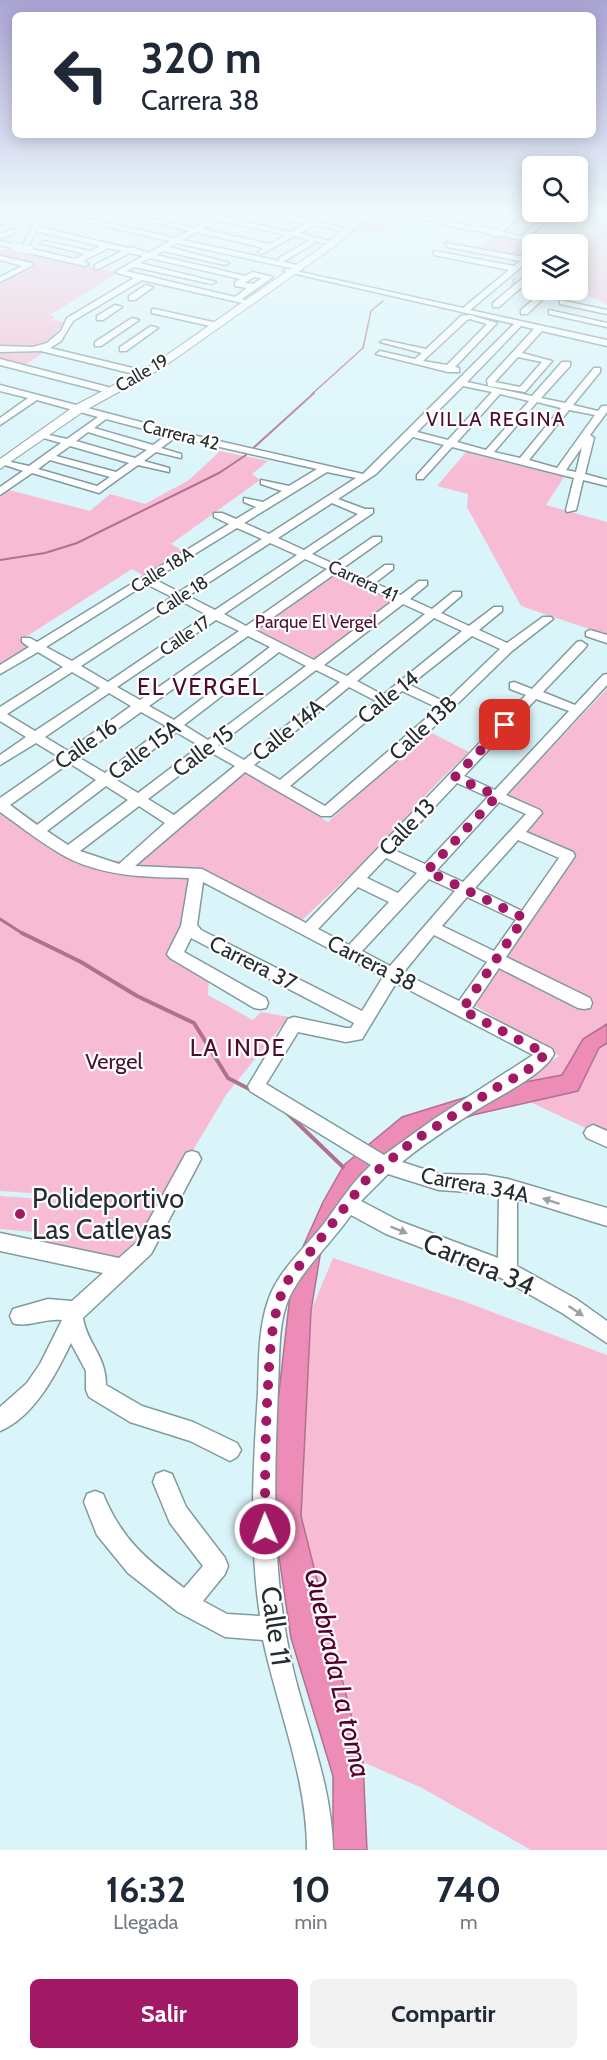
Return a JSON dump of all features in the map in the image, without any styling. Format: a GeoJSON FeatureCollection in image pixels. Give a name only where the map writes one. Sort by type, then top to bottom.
{"type":"FeatureCollection","features":[{"type":"Feature","properties":{"kind":"main road","name":"Calle 19"},"geometry":{"type":"LineString","coordinates":[[3,458],[105,389],[138,372],[210,324],[240,299]]}},
{"type":"Feature","properties":{"kind":"main road","name":"Calle 19"},"geometry":{"type":"LineString","coordinates":[[3,458],[43,435],[77,408],[158,366],[247,299]]}},
{"type":"Feature","properties":{"kind":"street"},"geometry":{"type":"LineString","coordinates":[[0,349],[27,351],[43,349],[57,342],[65,332],[70,320],[104,299]]}},
{"type":"Feature","properties":{"kind":"street"},"geometry":{"type":"LineString","coordinates":[[417,299],[607,343]]}},
{"type":"Feature","properties":{"kind":"street"},"geometry":{"type":"LineString","coordinates":[[464,311],[478,299]]}},
{"type":"Feature","properties":{"kind":"street"},"geometry":{"type":"LineString","coordinates":[[496,305],[502,299]]}},
{"type":"Feature","properties":{"kind":"street"},"geometry":{"type":"LineString","coordinates":[[524,312],[538,300]]}},
{"type":"Feature","properties":{"kind":"street"},"geometry":{"type":"LineString","coordinates":[[562,300],[549,314],[607,325]]}},
{"type":"Feature","properties":{"kind":"street"},"geometry":{"type":"LineString","coordinates":[[576,300],[607,312]]}},
{"type":"Feature","properties":{"kind":"street"},"geometry":{"type":"LineString","coordinates":[[100,318],[118,307]]}},
{"type":"Feature","properties":{"kind":"street"},"geometry":{"type":"LineString","coordinates":[[155,311],[210,324]]}},
{"type":"Feature","properties":{"kind":"street"},"geometry":{"type":"LineString","coordinates":[[417,362],[464,318],[470,317],[494,323],[448,369]]}},
{"type":"Feature","properties":{"kind":"street"},"geometry":{"type":"LineString","coordinates":[[98,344],[135,320]]}},
{"type":"Feature","properties":{"kind":"street","name":"Calle 18"},"geometry":{"type":"LineString","coordinates":[[0,714],[382,465],[519,324]]}},
{"type":"Feature","properties":{"kind":"street"},"geometry":{"type":"LineString","coordinates":[[123,350],[154,328]]}},
{"type":"Feature","properties":{"kind":"street"},"geometry":{"type":"LineString","coordinates":[[520,355],[548,361],[523,390],[518,391],[491,384],[490,382],[543,330]]}},
{"type":"Feature","properties":{"kind":"street"},"geometry":{"type":"LineString","coordinates":[[384,342],[428,352]]}},
{"type":"Feature","properties":{"kind":"street"},"geometry":{"type":"LineString","coordinates":[[43,349],[138,372]]}},
{"type":"Feature","properties":{"kind":"street"},"geometry":{"type":"LineString","coordinates":[[380,354],[461,371]]}},
{"type":"Feature","properties":{"kind":"street"},"geometry":{"type":"LineString","coordinates":[[488,453],[567,364]]}},
{"type":"Feature","properties":{"kind":"street"},"geometry":{"type":"LineString","coordinates":[[3,365],[105,389]]}},
{"type":"Feature","properties":{"kind":"street"},"geometry":{"type":"LineString","coordinates":[[523,461],[597,370]]}},
{"type":"Feature","properties":{"kind":"street"},"geometry":{"type":"LineString","coordinates":[[462,383],[601,414],[607,425]]}},
{"type":"Feature","properties":{"kind":"street","name":"Carrera 42"},"geometry":{"type":"LineString","coordinates":[[2,390],[174,434],[363,477]]}},
{"type":"Feature","properties":{"kind":"street"},"geometry":{"type":"LineString","coordinates":[[420,477],[498,391]]}},
{"type":"Feature","properties":{"kind":"street"},"geometry":{"type":"LineString","coordinates":[[0,422],[36,397]]}},
{"type":"Feature","properties":{"kind":"street"},"geometry":{"type":"LineString","coordinates":[[560,471],[590,433],[601,414]]}},
{"type":"Feature","properties":{"kind":"street"},"geometry":{"type":"LineString","coordinates":[[0,492],[106,415]]}},
{"type":"Feature","properties":{"kind":"street"},"geometry":{"type":"LineString","coordinates":[[87,429],[178,456]]}},
{"type":"Feature","properties":{"kind":"street"},"geometry":{"type":"LineString","coordinates":[[571,510],[590,433]]}},
{"type":"Feature","properties":{"kind":"street"},"geometry":{"type":"LineString","coordinates":[[3,458],[31,471],[99,490],[174,434]]}},
{"type":"Feature","properties":{"kind":"street"},"geometry":{"type":"LineString","coordinates":[[412,434],[607,483]]}},
{"type":"Feature","properties":{"kind":"street"},"geometry":{"type":"LineString","coordinates":[[43,435],[166,470]]}},
{"type":"Feature","properties":{"kind":"street"},"geometry":{"type":"LineString","coordinates":[[49,457],[118,477]]}},
{"type":"Feature","properties":{"kind":"street","name":"Calle 18A"},"geometry":{"type":"LineString","coordinates":[[0,670],[324,469]]}},
{"type":"Feature","properties":{"kind":"street"},"geometry":{"type":"LineString","coordinates":[[265,482],[290,490]]}},
{"type":"Feature","properties":{"kind":"street","name":"Calle 17"},"geometry":{"type":"LineString","coordinates":[[0,761],[367,512],[330,499]]}},
{"type":"Feature","properties":{"kind":"street"},"geometry":{"type":"LineString","coordinates":[[248,500],[265,507]]}},
{"type":"Feature","properties":{"kind":"street","name":"Carrera 41"},"geometry":{"type":"LineString","coordinates":[[218,515],[508,648]]}},
{"type":"Feature","properties":{"kind":"street"},"geometry":{"type":"LineString","coordinates":[[225,531],[236,537]]}},
{"type":"Feature","properties":{"kind":"street","name":"Calle 16"},"geometry":{"type":"LineString","coordinates":[[0,805],[377,539]]}},
{"type":"Feature","properties":{"kind":"street"},"geometry":{"type":"LineString","coordinates":[[367,583],[389,567]]}},
{"type":"Feature","properties":{"kind":"street"},"geometry":{"type":"LineString","coordinates":[[147,580],[384,700]]}},
{"type":"Feature","properties":{"kind":"street","name":"Calle 15"},"geometry":{"type":"LineString","coordinates":[[69,852],[423,583]]}},
{"type":"Feature","properties":{"kind":"street","name":"Calle 14A"},"geometry":{"type":"LineString","coordinates":[[122,869],[175,822],[457,594]]}},
{"type":"Feature","properties":{"kind":"street","name":"Calle 14"},"geometry":{"type":"LineString","coordinates":[[280,787],[498,609]]}},
{"type":"Feature","properties":{"kind":"street","name":"Calle 13B"},"geometry":{"type":"LineString","coordinates":[[280,787],[326,813],[446,707],[508,648],[547,619]]}},
{"type":"Feature","properties":{"kind":"street"},"geometry":{"type":"LineString","coordinates":[[590,634],[607,639]]}},
{"type":"Feature","properties":{"kind":"street"},"geometry":{"type":"LineString","coordinates":[[26,640],[280,787]]}},
{"type":"Feature","properties":{"kind":"street","name":"Calle 13"},"geometry":{"type":"LineString","coordinates":[[308,930],[581,645]]}},
{"type":"Feature","properties":{"kind":"street","name":"Calle 15A"},"geometry":{"type":"LineString","coordinates":[[38,831],[279,646]]}},
{"type":"Feature","properties":{"kind":"street"},"geometry":{"type":"LineString","coordinates":[[351,953],[607,678]]}},
{"type":"Feature","properties":{"kind":"street"},"geometry":{"type":"LineString","coordinates":[[401,686],[446,707]]}},
{"type":"Feature","properties":{"kind":"street"},"geometry":{"type":"LineString","coordinates":[[514,686],[577,710]]}},
{"type":"Feature","properties":{"kind":"street"},"geometry":{"type":"LineString","coordinates":[[0,714],[175,822]]}},
{"type":"Feature","properties":{"kind":"street"},"geometry":{"type":"LineString","coordinates":[[366,1021],[393,974],[465,889],[535,813],[455,777]]}},
{"type":"Feature","properties":{"kind":"street"},"geometry":{"type":"LineString","coordinates":[[0,805],[69,852],[99,865],[122,869],[197,873]]}},
{"type":"Feature","properties":{"kind":"street"},"geometry":{"type":"LineString","coordinates":[[462,1010],[568,856],[517,834]]}},
{"type":"Feature","properties":{"kind":"street"},"geometry":{"type":"LineString","coordinates":[[384,851],[524,918]]}},
{"type":"Feature","properties":{"kind":"street","name":"Carrera 37"},"geometry":{"type":"LineString","coordinates":[[197,873],[189,926],[196,934],[366,1021]]}},
{"type":"Feature","properties":{"kind":"street","name":"Carrera 38"},"geometry":{"type":"LineString","coordinates":[[197,873],[546,1054]]}},
{"type":"Feature","properties":{"kind":"street"},"geometry":{"type":"LineString","coordinates":[[356,879],[400,901]]}},
{"type":"Feature","properties":{"kind":"street"},"geometry":{"type":"LineString","coordinates":[[189,926],[175,950],[178,957],[260,1003]]}},
{"type":"Feature","properties":{"kind":"street"},"geometry":{"type":"LineString","coordinates":[[433,928],[584,1003]]}},
{"type":"Feature","properties":{"kind":"street","name":"Carrera 34A"},"geometry":{"type":"LineString","coordinates":[[366,1021],[356,1034],[346,1035],[294,1024],[256,1086],[384,1164],[439,1182],[486,1183],[508,1187],[607,1217]]}},
{"type":"Feature","properties":{"kind":"street","name":"Calle 11"},"geometry":{"type":"LineString","coordinates":[[320,1850],[321,1829],[312,1778],[282,1674],[272,1629],[265,1529],[264,1453],[271,1332],[278,1300],[286,1283],[330,1230],[347,1203],[366,1180],[412,1142],[502,1084],[524,1073],[546,1054]]}},
{"type":"Feature","properties":{"kind":"street"},"geometry":{"type":"LineString","coordinates":[[0,1421],[34,1390],[47,1371],[74,1314],[144,1248],[192,1159]]}},
{"type":"Feature","properties":{"kind":"street"},"geometry":{"type":"LineString","coordinates":[[507,1271],[508,1187]]}},
{"type":"Feature","properties":{"kind":"street","name":"Carrera 34"},"geometry":{"type":"LineString","coordinates":[[347,1203],[393,1228],[507,1271],[569,1306],[607,1333]]}},
{"type":"Feature","properties":{"kind":"street"},"geometry":{"type":"LineString","coordinates":[[0,1242],[122,1268]]}},
{"type":"Feature","properties":{"kind":"street"},"geometry":{"type":"LineString","coordinates":[[20,1316],[48,1310],[74,1314]]}},
{"type":"Feature","properties":{"kind":"street"},"geometry":{"type":"LineString","coordinates":[[74,1314],[75,1331],[96,1369],[96,1390],[137,1415],[193,1432],[230,1450]]}},
{"type":"Feature","properties":{"kind":"street"},"geometry":{"type":"LineString","coordinates":[[164,1482],[178,1515],[217,1566],[186,1604]]}},
{"type":"Feature","properties":{"kind":"street"},"geometry":{"type":"LineString","coordinates":[[95,1502],[105,1527],[136,1565],[186,1604],[225,1625],[272,1629]]}},
{"type":"Feature","properties":{"kind":"green space"},"geometry":{"type":"Polygon","coordinates":[[[0,299],[75,299],[50,315],[55,317],[52,320],[64,322],[50,339],[30,347],[0,346],[0,299]]]}},
{"type":"Feature","properties":{"kind":"green space"},"geometry":{"type":"Polygon","coordinates":[[[596,299],[607,299],[607,304],[596,299]]]}},
{"type":"Feature","properties":{"kind":"green space"},"geometry":{"type":"Polygon","coordinates":[[[0,351],[43,353],[23,366],[0,360],[0,351]]]}},
{"type":"Feature","properties":{"kind":"green space"},"geometry":{"type":"Polygon","coordinates":[[[220,451],[268,461],[252,474],[260,480],[171,544],[185,552],[146,577],[132,569],[21,640],[34,647],[0,668],[0,497],[9,490],[90,511],[110,494],[145,504],[189,480],[220,451]]]}},
{"type":"Feature","properties":{"kind":"green space"},"geometry":{"type":"Polygon","coordinates":[[[466,452],[564,477],[546,505],[607,522],[607,635],[521,606],[467,507],[468,494],[437,486],[466,452]]]}},
{"type":"Feature","properties":{"kind":"green space","name":"Parque El Vergel"},"geometry":{"type":"Polygon","coordinates":[[[334,573],[393,600],[316,659],[255,629],[334,573]]]}},
{"type":"Feature","properties":{"kind":"green space"},"geometry":{"type":"Polygon","coordinates":[[[607,689],[607,1138],[504,1090],[559,1056],[472,1004],[573,854],[525,833],[541,813],[505,797],[607,689]]]}},
{"type":"Feature","properties":{"kind":"green space","name":"Vergel"},"geometry":{"type":"Polygon","coordinates":[[[428,731],[469,752],[434,786],[378,849],[300,922],[194,868],[179,928],[168,955],[209,977],[208,995],[253,1020],[261,1012],[289,1017],[226,1095],[125,1264],[32,1245],[34,1232],[0,1229],[0,1196],[43,1199],[44,1194],[0,1191],[0,796],[71,846],[100,859],[131,862],[244,770],[328,822],[428,731]]]}},
{"type":"Feature","properties":{"kind":"green space"},"geometry":{"type":"Polygon","coordinates":[[[333,1258],[463,1301],[607,1355],[607,1850],[531,1850],[422,1788],[363,1762],[301,1516],[311,1311],[333,1258]]]}},
{"type":"Feature","properties":{"kind":"water","name":"Quebrada La toma"},"geometry":{"type":"Polygon","coordinates":[[[607,1024],[607,1043],[599,1048],[578,1091],[473,1115],[403,1141],[339,1202],[320,1256],[311,1311],[301,1516],[363,1762],[367,1850],[333,1850],[333,1776],[291,1638],[271,1502],[276,1419],[293,1269],[323,1202],[344,1165],[402,1117],[499,1087],[562,1075],[583,1039],[607,1024]]]}},
{"type":"Feature","properties":{"kind":"waterway"},"geometry":{"type":"LineString","coordinates":[[312,394],[363,348],[371,311],[383,301]]}},
{"type":"Feature","properties":{"kind":"waterway"},"geometry":{"type":"LineString","coordinates":[[251,450],[314,393]]}},
{"type":"Feature","properties":{"kind":"waterway"},"geometry":{"type":"LineString","coordinates":[[0,560],[45,553],[77,543],[219,473],[246,455]]}},
{"type":"Feature","properties":{"kind":"waterway"},"geometry":{"type":"LineString","coordinates":[[0,919],[25,935]]}},
{"type":"Feature","properties":{"kind":"waterway"},"geometry":{"type":"LineString","coordinates":[[22,933],[81,962],[137,996],[194,1023],[228,1078],[253,1091]]}},
{"type":"Feature","properties":{"kind":"waterway"},"geometry":{"type":"LineString","coordinates":[[288,1114],[343,1167]]}},
{"type":"Feature","properties":{"kind":"place","name":"Polideportivo Las Catleyas"},"geometry":{"type":"Point","coordinates":[20,1214]}},
{"type":"Feature","properties":{"kind":"district","name":"VILLA REGINA"},"geometry":{"type":"Point","coordinates":[496,419]}},
{"type":"Feature","properties":{"kind":"district","name":"EL VERGEL"},"geometry":{"type":"Point","coordinates":[201,686]}},
{"type":"Feature","properties":{"kind":"district","name":"LA INDE"},"geometry":{"type":"Point","coordinates":[238,1047]}},
{"type":"Feature","properties":{"kind":"route"},"geometry":{"type":"LineString","coordinates":[[265,1529],[264,1453],[271,1332],[278,1300],[286,1283],[330,1230],[347,1203],[366,1180],[412,1142],[502,1084],[524,1073],[546,1054],[462,1010],[524,918],[427,871],[497,796],[455,777],[505,725]]}}]}
